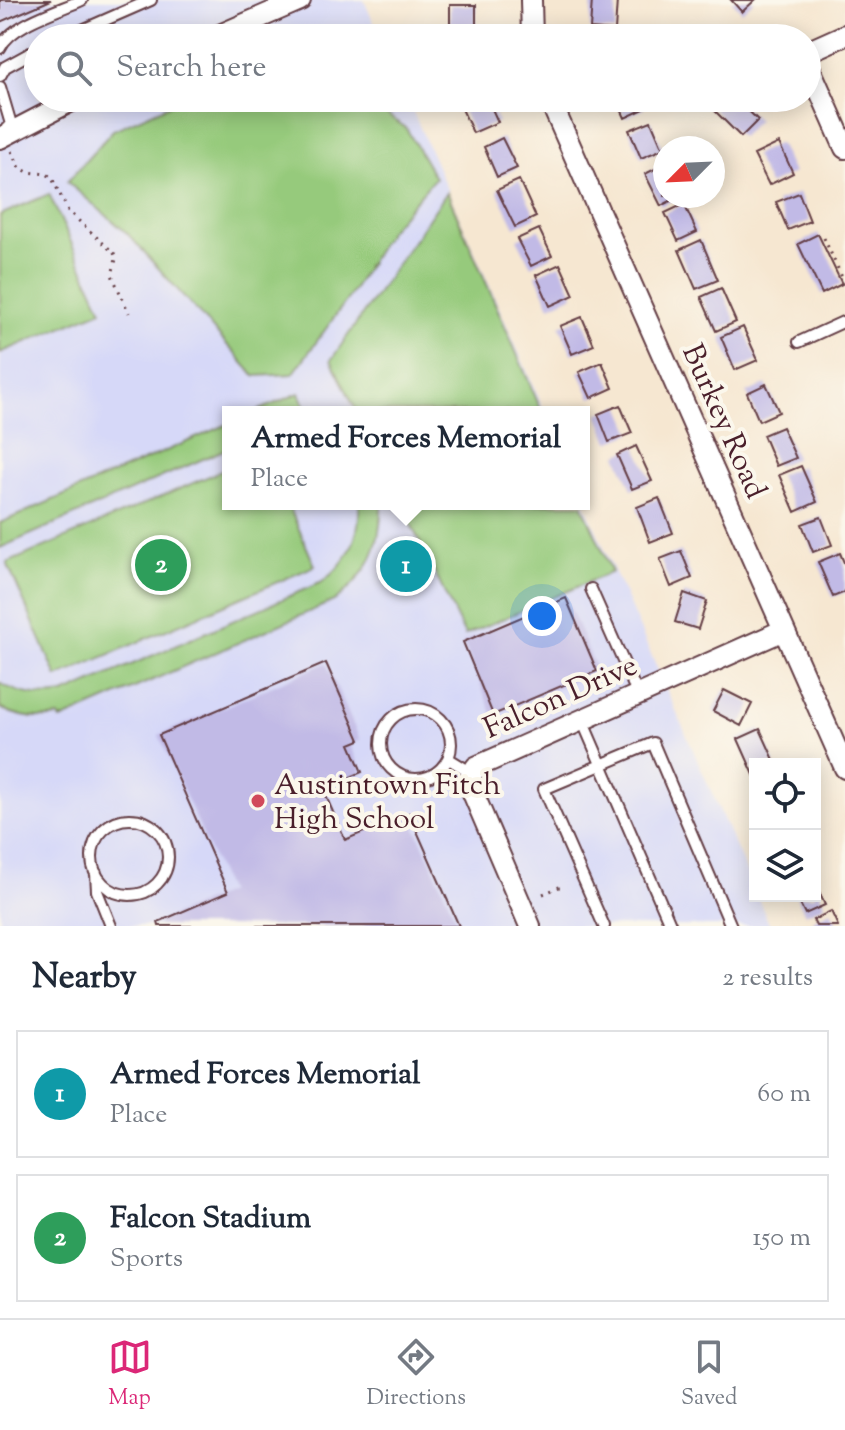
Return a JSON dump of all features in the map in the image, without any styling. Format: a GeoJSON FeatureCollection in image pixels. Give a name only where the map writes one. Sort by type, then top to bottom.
{"type":"FeatureCollection","features":[{"type":"Feature","properties":{"kind":"street"},"geometry":{"type":"LineString","coordinates":[[245,24],[300,0]]}},
{"type":"Feature","properties":{"kind":"street"},"geometry":{"type":"LineString","coordinates":[[531,0],[532,24]]}},
{"type":"Feature","properties":{"kind":"street"},"geometry":{"type":"LineString","coordinates":[[821,46],[845,35]]}},
{"type":"Feature","properties":{"kind":"street"},"geometry":{"type":"LineString","coordinates":[[821,94],[845,148]]}},
{"type":"Feature","properties":{"kind":"street"},"geometry":{"type":"LineString","coordinates":[[8,138],[53,112]]}},
{"type":"Feature","properties":{"kind":"street","name":"Burkey Road"},"geometry":{"type":"LineString","coordinates":[[555,112],[845,768]]}},
{"type":"Feature","properties":{"kind":"street","name":"Falcon Drive"},"geometry":{"type":"LineString","coordinates":[[530,926],[473,793],[469,779],[476,767],[784,630]]}},
{"type":"Feature","properties":{"kind":"lane"},"geometry":{"type":"LineString","coordinates":[[28,24],[82,0]]}},
{"type":"Feature","properties":{"kind":"lane"},"geometry":{"type":"LineString","coordinates":[[96,24],[151,0]]}},
{"type":"Feature","properties":{"kind":"lane"},"geometry":{"type":"LineString","coordinates":[[0,48],[15,30],[24,26]]}},
{"type":"Feature","properties":{"kind":"lane"},"geometry":{"type":"LineString","coordinates":[[0,76],[5,67],[24,55]]}},
{"type":"Feature","properties":{"kind":"lane"},"geometry":{"type":"LineString","coordinates":[[0,87],[8,138]]}},
{"type":"Feature","properties":{"kind":"lane"},"geometry":{"type":"LineString","coordinates":[[799,342],[845,321]]}},
{"type":"Feature","properties":{"kind":"lane"},"geometry":{"type":"LineString","coordinates":[[591,589],[638,695]]}},
{"type":"Feature","properties":{"kind":"lane"},"geometry":{"type":"LineString","coordinates":[[413,709],[433,713],[448,728],[451,738],[449,759],[435,774],[415,780],[405,777],[388,765],[381,745],[382,735],[387,725],[403,712],[413,709]]}},
{"type":"Feature","properties":{"kind":"lane"},"geometry":{"type":"LineString","coordinates":[[582,720],[671,926]]}},
{"type":"Feature","properties":{"kind":"lane"},"geometry":{"type":"LineString","coordinates":[[604,926],[544,789],[653,743],[731,926]]}},
{"type":"Feature","properties":{"kind":"lane"},"geometry":{"type":"LineString","coordinates":[[449,759],[472,773]]}},
{"type":"Feature","properties":{"kind":"lane"},"geometry":{"type":"LineString","coordinates":[[95,871],[112,890],[136,894],[158,883],[165,872],[167,847],[154,827],[130,818],[107,826],[99,836],[93,859],[97,891],[111,926]]}},
{"type":"Feature","properties":{"kind":"path"},"geometry":{"type":"LineString","coordinates":[[8,138],[20,168],[52,178],[68,211],[114,253],[116,259],[112,275],[129,313]]}},
{"type":"Feature","properties":{"kind":"path"},"geometry":{"type":"LineString","coordinates":[[824,238],[845,284]]}},
{"type":"Feature","properties":{"kind":"path"},"geometry":{"type":"LineString","coordinates":[[543,894],[564,885]]}},
{"type":"Feature","properties":{"kind":"shaded area"},"geometry":{"type":"Polygon","coordinates":[[[0,0],[364,0],[374,24],[24,24],[24,112],[413,112],[542,406],[222,406],[222,510],[588,510],[749,877],[749,902],[760,902],[770,926],[0,926],[0,0]]]}},
{"type":"Feature","properties":{"kind":"green space"},"geometry":{"type":"Polygon","coordinates":[[[154,112],[383,112],[406,128],[435,178],[388,232],[349,297],[293,374],[255,376],[127,233],[67,182],[113,130],[154,112]]]}},
{"type":"Feature","properties":{"kind":"green space"},"geometry":{"type":"Polygon","coordinates":[[[447,192],[539,406],[354,406],[331,360],[447,192]]]}},
{"type":"Feature","properties":{"kind":"green space"},"geometry":{"type":"Polygon","coordinates":[[[49,194],[102,310],[0,353],[0,215],[49,194]]]}},
{"type":"Feature","properties":{"kind":"green space"},"geometry":{"type":"Polygon","coordinates":[[[299,393],[304,406],[269,406],[299,393]]]}},
{"type":"Feature","properties":{"kind":"green space"},"geometry":{"type":"Polygon","coordinates":[[[222,427],[222,451],[0,548],[0,523],[222,427]]]}},
{"type":"Feature","properties":{"kind":"green space"},"geometry":{"type":"Polygon","coordinates":[[[222,471],[222,510],[291,510],[315,566],[57,677],[7,563],[222,471]]]}},
{"type":"Feature","properties":{"kind":"green space"},"geometry":{"type":"Polygon","coordinates":[[[359,510],[381,510],[376,547],[356,581],[334,601],[61,720],[59,717],[21,716],[0,708],[0,683],[31,694],[64,694],[322,582],[346,557],[355,538],[359,510]]]}},
{"type":"Feature","properties":{"kind":"green space"},"geometry":{"type":"Polygon","coordinates":[[[404,510],[585,510],[612,572],[465,635],[404,510]]]}},
{"type":"Feature","properties":{"kind":"building"},"geometry":{"type":"Polygon","coordinates":[[[0,0],[51,0],[0,22],[0,0]]]}},
{"type":"Feature","properties":{"kind":"building"},"geometry":{"type":"Polygon","coordinates":[[[592,0],[617,0],[615,24],[590,24],[592,0]]]}},
{"type":"Feature","properties":{"kind":"building"},"geometry":{"type":"Polygon","coordinates":[[[731,0],[755,0],[742,12],[731,0]]]}},
{"type":"Feature","properties":{"kind":"building"},"geometry":{"type":"Polygon","coordinates":[[[450,5],[476,5],[476,24],[450,24],[450,5]]]}},
{"type":"Feature","properties":{"kind":"building"},"geometry":{"type":"Polygon","coordinates":[[[463,112],[493,112],[498,122],[473,133],[463,112]]]}},
{"type":"Feature","properties":{"kind":"building"},"geometry":{"type":"Polygon","coordinates":[[[622,112],[638,112],[625,118],[622,112]]]}},
{"type":"Feature","properties":{"kind":"building"},"geometry":{"type":"Polygon","coordinates":[[[716,112],[750,112],[758,120],[741,137],[716,112]]]}},
{"type":"Feature","properties":{"kind":"building"},"geometry":{"type":"Polygon","coordinates":[[[651,121],[657,136],[653,136],[653,153],[641,158],[629,130],[651,121]]]}},
{"type":"Feature","properties":{"kind":"building"},"geometry":{"type":"Polygon","coordinates":[[[502,138],[517,168],[497,177],[484,147],[502,138]]]}},
{"type":"Feature","properties":{"kind":"building"},"geometry":{"type":"Polygon","coordinates":[[[779,143],[793,173],[769,185],[754,155],[779,143]]]}},
{"type":"Feature","properties":{"kind":"building"},"geometry":{"type":"Polygon","coordinates":[[[653,170],[653,190],[645,174],[653,170]]]}},
{"type":"Feature","properties":{"kind":"building"},"geometry":{"type":"Polygon","coordinates":[[[519,180],[536,217],[515,227],[497,190],[519,180]]]}},
{"type":"Feature","properties":{"kind":"building"},"geometry":{"type":"Polygon","coordinates":[[[799,193],[810,221],[788,230],[776,202],[799,193]]]}},
{"type":"Feature","properties":{"kind":"building"},"geometry":{"type":"Polygon","coordinates":[[[676,208],[686,208],[697,232],[678,241],[665,213],[676,208]]]}},
{"type":"Feature","properties":{"kind":"building"},"geometry":{"type":"Polygon","coordinates":[[[539,229],[552,256],[531,266],[517,239],[539,229]]]}},
{"type":"Feature","properties":{"kind":"building"},"geometry":{"type":"Polygon","coordinates":[[[818,234],[842,284],[822,294],[798,244],[818,234]]]}},
{"type":"Feature","properties":{"kind":"building"},"geometry":{"type":"Polygon","coordinates":[[[701,240],[718,280],[696,289],[679,250],[701,240]]]}},
{"type":"Feature","properties":{"kind":"building"},"geometry":{"type":"Polygon","coordinates":[[[560,264],[574,295],[550,306],[536,275],[560,264]]]}},
{"type":"Feature","properties":{"kind":"building"},"geometry":{"type":"Polygon","coordinates":[[[721,288],[736,322],[716,331],[701,297],[721,288]]]}},
{"type":"Feature","properties":{"kind":"building"},"geometry":{"type":"Polygon","coordinates":[[[582,317],[594,345],[572,354],[560,326],[582,317]]]}},
{"type":"Feature","properties":{"kind":"building"},"geometry":{"type":"Polygon","coordinates":[[[743,327],[758,360],[735,370],[721,337],[743,327]]]}},
{"type":"Feature","properties":{"kind":"building"},"geometry":{"type":"Polygon","coordinates":[[[602,362],[613,388],[591,398],[579,372],[602,362]]]}},
{"type":"Feature","properties":{"kind":"building"},"geometry":{"type":"Polygon","coordinates":[[[766,384],[779,412],[759,421],[747,393],[766,384]]]}},
{"type":"Feature","properties":{"kind":"building"},"geometry":{"type":"Polygon","coordinates":[[[620,405],[632,433],[609,442],[598,414],[620,405]]]}},
{"type":"Feature","properties":{"kind":"building"},"geometry":{"type":"Polygon","coordinates":[[[782,427],[796,458],[776,466],[763,435],[782,427]]]}},
{"type":"Feature","properties":{"kind":"building"},"geometry":{"type":"Polygon","coordinates":[[[636,446],[652,481],[632,489],[617,455],[636,446]]]}},
{"type":"Feature","properties":{"kind":"building"},"geometry":{"type":"Polygon","coordinates":[[[801,466],[817,502],[795,512],[779,475],[801,466]]]}},
{"type":"Feature","properties":{"kind":"building"},"geometry":{"type":"Polygon","coordinates":[[[659,498],[673,533],[650,542],[637,507],[659,498]]]}},
{"type":"Feature","properties":{"kind":"building"},"geometry":{"type":"Polygon","coordinates":[[[821,517],[832,545],[813,552],[802,524],[821,517]]]}},
{"type":"Feature","properties":{"kind":"building"},"geometry":{"type":"Polygon","coordinates":[[[681,551],[692,578],[671,587],[660,559],[681,551]]]}},
{"type":"Feature","properties":{"kind":"building"},"geometry":{"type":"Polygon","coordinates":[[[840,553],[845,565],[845,592],[833,597],[818,562],[840,553]]]}},
{"type":"Feature","properties":{"kind":"building"},"geometry":{"type":"Polygon","coordinates":[[[684,593],[707,601],[698,629],[675,622],[684,593]]]}},
{"type":"Feature","properties":{"kind":"building"},"geometry":{"type":"Polygon","coordinates":[[[566,598],[597,671],[493,715],[463,642],[566,598]]]}},
{"type":"Feature","properties":{"kind":"building","name":"Austintown Fitch High School"},"geometry":{"type":"Polygon","coordinates":[[[326,663],[360,740],[350,744],[362,772],[323,789],[345,840],[409,813],[459,926],[159,926],[158,922],[228,892],[159,735],[326,663]]]}},
{"type":"Feature","properties":{"kind":"building"},"geometry":{"type":"Polygon","coordinates":[[[724,690],[752,704],[741,726],[713,711],[724,690]]]}},
{"type":"Feature","properties":{"kind":"building"},"geometry":{"type":"Polygon","coordinates":[[[760,729],[773,758],[749,758],[749,764],[738,739],[760,729]]]}},
{"type":"Feature","properties":{"kind":"building"},"geometry":{"type":"Polygon","coordinates":[[[821,896],[825,905],[805,914],[799,902],[821,902],[821,896]]]}},
{"type":"Feature","properties":{"kind":"building"},"geometry":{"type":"Polygon","coordinates":[[[831,911],[838,926],[816,926],[813,920],[831,911]]]}},
{"type":"Feature","properties":{"kind":"place","name":"Falcon Stadium"},"geometry":{"type":"Point","coordinates":[161,565]}},
{"type":"Feature","properties":{"kind":"place","name":"Armed Forces Memorial"},"geometry":{"type":"Point","coordinates":[406,566]}},
{"type":"Feature","properties":{"kind":"place","name":"Austintown Fitch High School"},"geometry":{"type":"Point","coordinates":[258,801]}}]}
